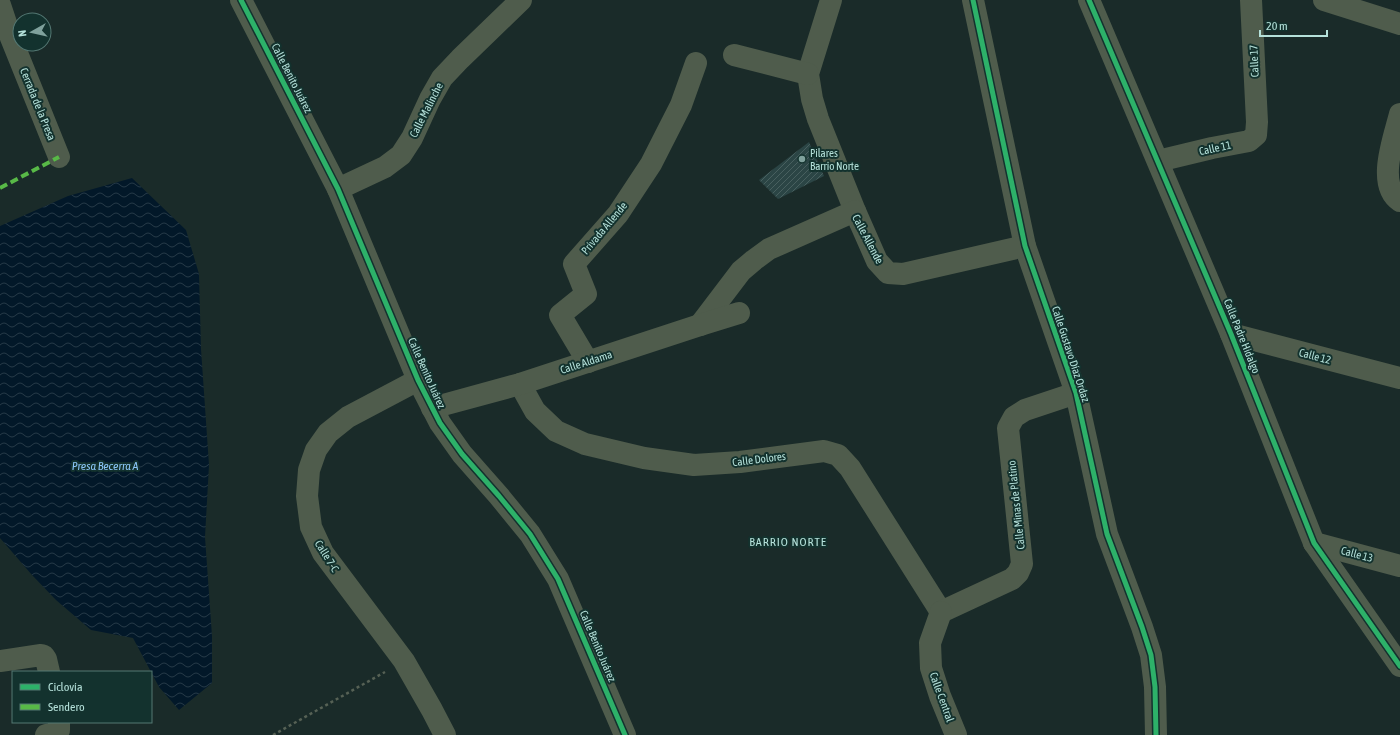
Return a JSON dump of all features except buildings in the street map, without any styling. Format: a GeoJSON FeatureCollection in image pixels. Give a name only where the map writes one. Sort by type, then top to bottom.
{"type":"FeatureCollection","features":[{"type":"Feature","properties":{"kind":"street","name":"Calle Benito Juárez"},"geometry":{"type":"LineString","coordinates":[[241,0],[338,189],[418,380],[432,408],[440,423],[462,454],[530,534],[558,579],[625,735]]}},
{"type":"Feature","properties":{"kind":"street","name":"Calle Malinche"},"geometry":{"type":"LineString","coordinates":[[338,189],[385,167],[401,155],[412,138],[430,99],[442,78],[521,0]]}},
{"type":"Feature","properties":{"kind":"street"},"geometry":{"type":"LineString","coordinates":[[831,0],[808,74],[812,99],[818,119],[855,211]]}},
{"type":"Feature","properties":{"kind":"street","name":"Calle Gustavo Díaz Ordaz"},"geometry":{"type":"LineString","coordinates":[[973,0],[1025,246],[1076,393],[1107,534],[1115,559],[1142,626],[1150,655],[1155,687],[1156,735]]}},
{"type":"Feature","properties":{"kind":"street","name":"Calle Padre Hidalgo"},"geometry":{"type":"LineString","coordinates":[[1090,0],[1230,334],[1314,543],[1400,666]]}},
{"type":"Feature","properties":{"kind":"street","name":"Calle 17"},"geometry":{"type":"LineString","coordinates":[[1251,0],[1258,122]]}},
{"type":"Feature","properties":{"kind":"street"},"geometry":{"type":"LineString","coordinates":[[1324,0],[1400,24]]}},
{"type":"Feature","properties":{"kind":"street","name":"Cerrada de la Presa"},"geometry":{"type":"LineString","coordinates":[[0,6],[10,38],[59,157]]}},
{"type":"Feature","properties":{"kind":"street"},"geometry":{"type":"LineString","coordinates":[[734,55],[808,74]]}},
{"type":"Feature","properties":{"kind":"street","name":"Privada Allende"},"geometry":{"type":"LineString","coordinates":[[588,362],[560,315],[586,294],[574,264],[618,214],[650,164],[681,105],[696,63]]}},
{"type":"Feature","properties":{"kind":"street"},"geometry":{"type":"LineString","coordinates":[[1400,114],[1387,168],[1390,191],[1400,201]]}},
{"type":"Feature","properties":{"kind":"street","name":"Calle 11"},"geometry":{"type":"LineString","coordinates":[[1158,161],[1249,141],[1256,136],[1258,122]]}},
{"type":"Feature","properties":{"kind":"street","name":"Calle Allende"},"geometry":{"type":"LineString","coordinates":[[700,325],[741,271],[754,260],[769,249],[855,211],[878,261],[888,273],[903,274],[1025,246]]}},
{"type":"Feature","properties":{"kind":"street","name":"Calle Aldama"},"geometry":{"type":"LineString","coordinates":[[432,408],[520,384],[739,313]]}},
{"type":"Feature","properties":{"kind":"street","name":"Calle 12"},"geometry":{"type":"LineString","coordinates":[[1230,334],[1400,378]]}},
{"type":"Feature","properties":{"kind":"street","name":"Calle 7-C"},"geometry":{"type":"LineString","coordinates":[[418,380],[348,416],[328,432],[316,450],[309,470],[307,496],[311,527],[323,553],[404,661],[445,735]]}},
{"type":"Feature","properties":{"kind":"street","name":"Calle Dolores"},"geometry":{"type":"LineString","coordinates":[[520,384],[535,411],[556,431],[585,444],[644,458],[694,465],[740,462],[824,451],[838,455],[850,468],[941,612]]}},
{"type":"Feature","properties":{"kind":"street","name":"Calle Minas de Platino"},"geometry":{"type":"LineString","coordinates":[[941,612],[1012,579],[1018,573],[1022,564],[1008,428],[1014,417],[1025,410],[1076,393]]}},
{"type":"Feature","properties":{"kind":"street","name":"Calle 13"},"geometry":{"type":"LineString","coordinates":[[1314,543],[1400,566]]}},
{"type":"Feature","properties":{"kind":"street","name":"Calle Central"},"geometry":{"type":"LineString","coordinates":[[941,612],[930,643],[931,668],[940,696],[956,735]]}},
{"type":"Feature","properties":{"kind":"street"},"geometry":{"type":"LineString","coordinates":[[0,661],[45,663]]}},
{"type":"Feature","properties":{"kind":"path"},"geometry":{"type":"LineString","coordinates":[[273,735],[404,661]]}},
{"type":"Feature","properties":{"kind":"water","name":"Presa Becerra A"},"geometry":{"type":"Polygon","coordinates":[[[132,178],[186,230],[199,274],[201,349],[209,465],[205,537],[212,636],[212,683],[179,710],[159,687],[152,671],[151,671],[133,638],[91,630],[56,600],[0,538],[0,226],[68,196],[132,178]]]}},
{"type":"Feature","properties":{"kind":"marked path"},"geometry":{"type":"LineString","coordinates":[[0,188],[59,157]]}},
{"type":"Feature","properties":{"kind":"cycle path"},"geometry":{"type":"LineString","coordinates":[[241,0],[338,189],[418,380],[440,423],[462,454],[530,534],[558,579],[625,735]]}},
{"type":"Feature","properties":{"kind":"cycle path"},"geometry":{"type":"LineString","coordinates":[[973,0],[1025,246],[1076,393],[1107,534],[1151,655],[1155,687],[1156,735]]}},
{"type":"Feature","properties":{"kind":"cycle path"},"geometry":{"type":"LineString","coordinates":[[1089,0],[1231,334],[1314,543],[1400,666]]}},
{"type":"Feature","properties":{"kind":"place","name":"Pilares Barrio Norte"},"geometry":{"type":"Point","coordinates":[802,159]}},
{"type":"Feature","properties":{"kind":"district","name":"BARRIO NORTE"},"geometry":{"type":"Point","coordinates":[788,542]}}]}
